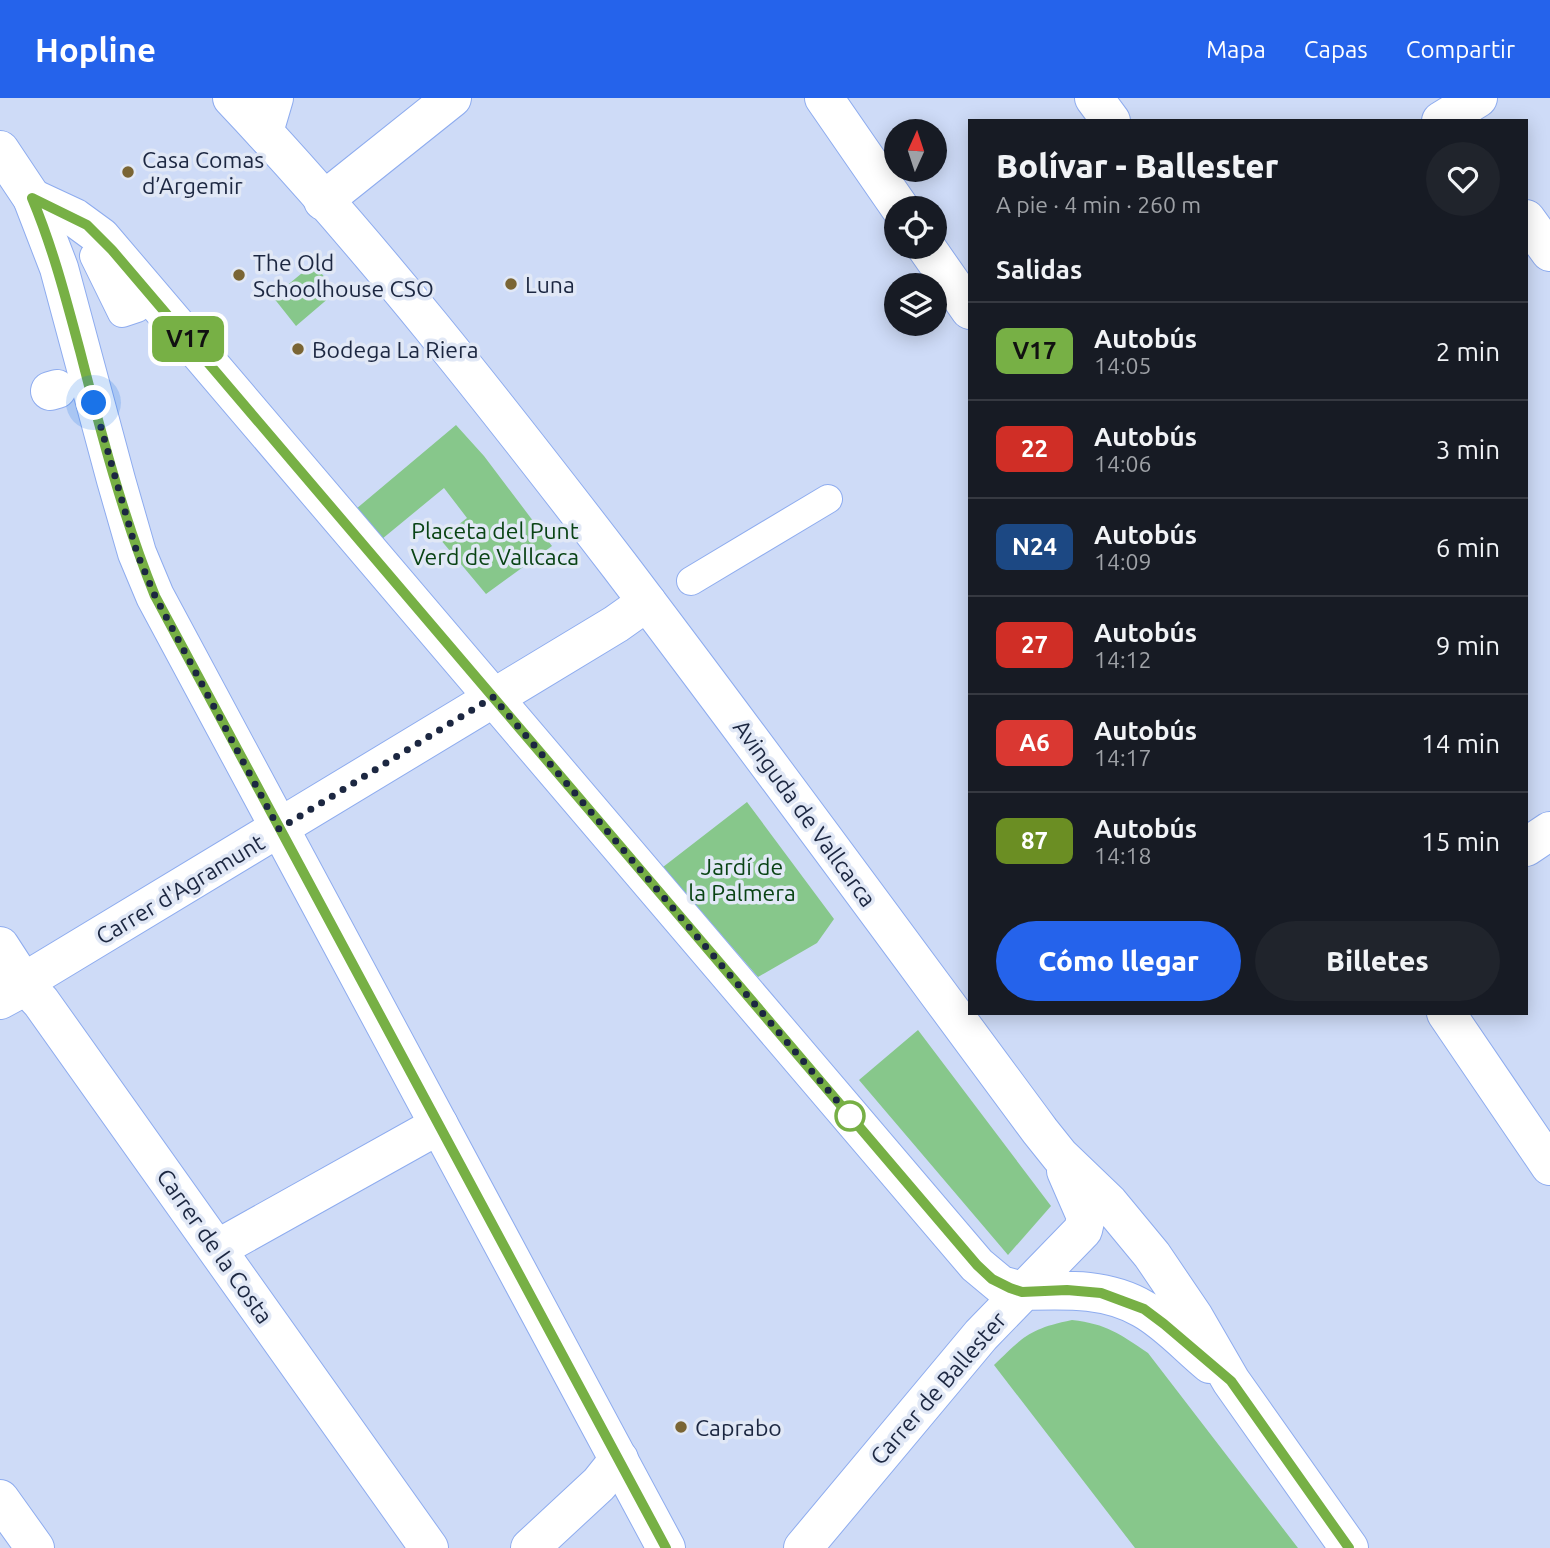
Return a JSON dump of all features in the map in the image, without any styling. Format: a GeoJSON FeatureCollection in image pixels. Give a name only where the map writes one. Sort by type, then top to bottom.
{"type":"FeatureCollection","features":[{"type":"Feature","properties":{"kind":"street","name":"Avinguda de Vallcarca"},"geometry":{"type":"LineString","coordinates":[[232,98],[269,115],[323,201],[501,411],[647,602],[1060,1156],[1109,1203],[1152,1255],[1194,1317],[1231,1381],[1349,1548]]}},
{"type":"Feature","properties":{"kind":"street"},"geometry":{"type":"LineString","coordinates":[[323,201],[452,98]]}},
{"type":"Feature","properties":{"kind":"street"},"geometry":{"type":"LineString","coordinates":[[824,98],[892,196]]}},
{"type":"Feature","properties":{"kind":"street"},"geometry":{"type":"LineString","coordinates":[[1094,98],[1110,119]]}},
{"type":"Feature","properties":{"kind":"street"},"geometry":{"type":"LineString","coordinates":[[0,150],[32,198],[59,268],[137,553],[155,596],[666,1548]]}},
{"type":"Feature","properties":{"kind":"street"},"geometry":{"type":"LineString","coordinates":[[32,198],[75,218],[101,237],[977,1265],[1001,1285],[1022,1292],[1067,1290],[1101,1293],[1144,1309],[1231,1381]]}},
{"type":"Feature","properties":{"kind":"street"},"geometry":{"type":"LineString","coordinates":[[1528,222],[1550,254],[1528,270]]}},
{"type":"Feature","properties":{"kind":"street"},"geometry":{"type":"LineString","coordinates":[[934,259],[968,307]]}},
{"type":"Feature","properties":{"kind":"street"},"geometry":{"type":"LineString","coordinates":[[691,581],[828,499]]}},
{"type":"Feature","properties":{"kind":"street","name":"Carrer d'Agramunt"},"geometry":{"type":"LineString","coordinates":[[13,993],[37,974],[616,624],[647,602]]}},
{"type":"Feature","properties":{"kind":"street"},"geometry":{"type":"LineString","coordinates":[[1528,846],[1550,831]]}},
{"type":"Feature","properties":{"kind":"street","name":"Carrer de la Costa"},"geometry":{"type":"LineString","coordinates":[[0,946],[13,993],[41,1002],[429,1548]]}},
{"type":"Feature","properties":{"kind":"street"},"geometry":{"type":"LineString","coordinates":[[1447,1015],[1550,1166]]}},
{"type":"Feature","properties":{"kind":"street"},"geometry":{"type":"LineString","coordinates":[[217,1249],[439,1125]]}},
{"type":"Feature","properties":{"kind":"street","name":"Carrer de Ballester"},"geometry":{"type":"LineString","coordinates":[[803,1548],[981,1335],[1081,1233],[1085,1225],[1083,1208],[1060,1156]]}},
{"type":"Feature","properties":{"kind":"street"},"geometry":{"type":"LineString","coordinates":[[530,1548],[599,1484],[620,1459]]}},
{"type":"Feature","properties":{"kind":"street"},"geometry":{"type":"LineString","coordinates":[[0,1499],[35,1548]]}},
{"type":"Feature","properties":{"kind":"green space"},"geometry":{"type":"Polygon","coordinates":[[[313,264],[337,291],[296,326],[273,297],[313,264]]]}},
{"type":"Feature","properties":{"kind":"green space","name":"Placeta del Punt Verd de Vallcaca"},"geometry":{"type":"Polygon","coordinates":[[[456,425],[484,456],[552,546],[486,594],[440,539],[467,518],[444,488],[382,539],[356,509],[456,425]]]}},
{"type":"Feature","properties":{"kind":"green space","name":"Jardí de la Palmera"},"geometry":{"type":"Polygon","coordinates":[[[747,802],[834,919],[817,943],[758,977],[663,867],[747,802]]]}},
{"type":"Feature","properties":{"kind":"green space"},"geometry":{"type":"Polygon","coordinates":[[[918,1030],[1051,1206],[1008,1255],[859,1080],[918,1030]]]}},
{"type":"Feature","properties":{"kind":"green space"},"geometry":{"type":"Polygon","coordinates":[[[1072,1320],[1113,1331],[1148,1353],[1298,1548],[1135,1548],[994,1365],[1028,1335],[1072,1320]]]}},
{"type":"Feature","properties":{"kind":"bus line","name":"V17"},"geometry":{"type":"LineString","coordinates":[[666,1548],[155,596],[137,553],[59,268],[32,198],[75,218],[101,237],[977,1265],[1001,1285],[1022,1292],[1067,1290],[1101,1293],[1144,1309],[1164,1324],[1231,1381],[1349,1548]]}},
{"type":"Feature","properties":{"kind":"place","name":"Casa Comas d’Argemir"},"geometry":{"type":"Point","coordinates":[128,172]}},
{"type":"Feature","properties":{"kind":"place","name":"The Old Schoolhouse CSO"},"geometry":{"type":"Point","coordinates":[239,275]}},
{"type":"Feature","properties":{"kind":"place","name":"Luna"},"geometry":{"type":"Point","coordinates":[511,284]}},
{"type":"Feature","properties":{"kind":"place","name":"Bodega La Riera"},"geometry":{"type":"Point","coordinates":[298,349]}},
{"type":"Feature","properties":{"kind":"place","name":"Caprabo"},"geometry":{"type":"Point","coordinates":[681,1427]}},
{"type":"Feature","properties":{"kind":"route"},"geometry":{"type":"LineString","coordinates":[[94,403],[137,553],[155,596],[279,829],[493,697],[850,1116]]}}]}
